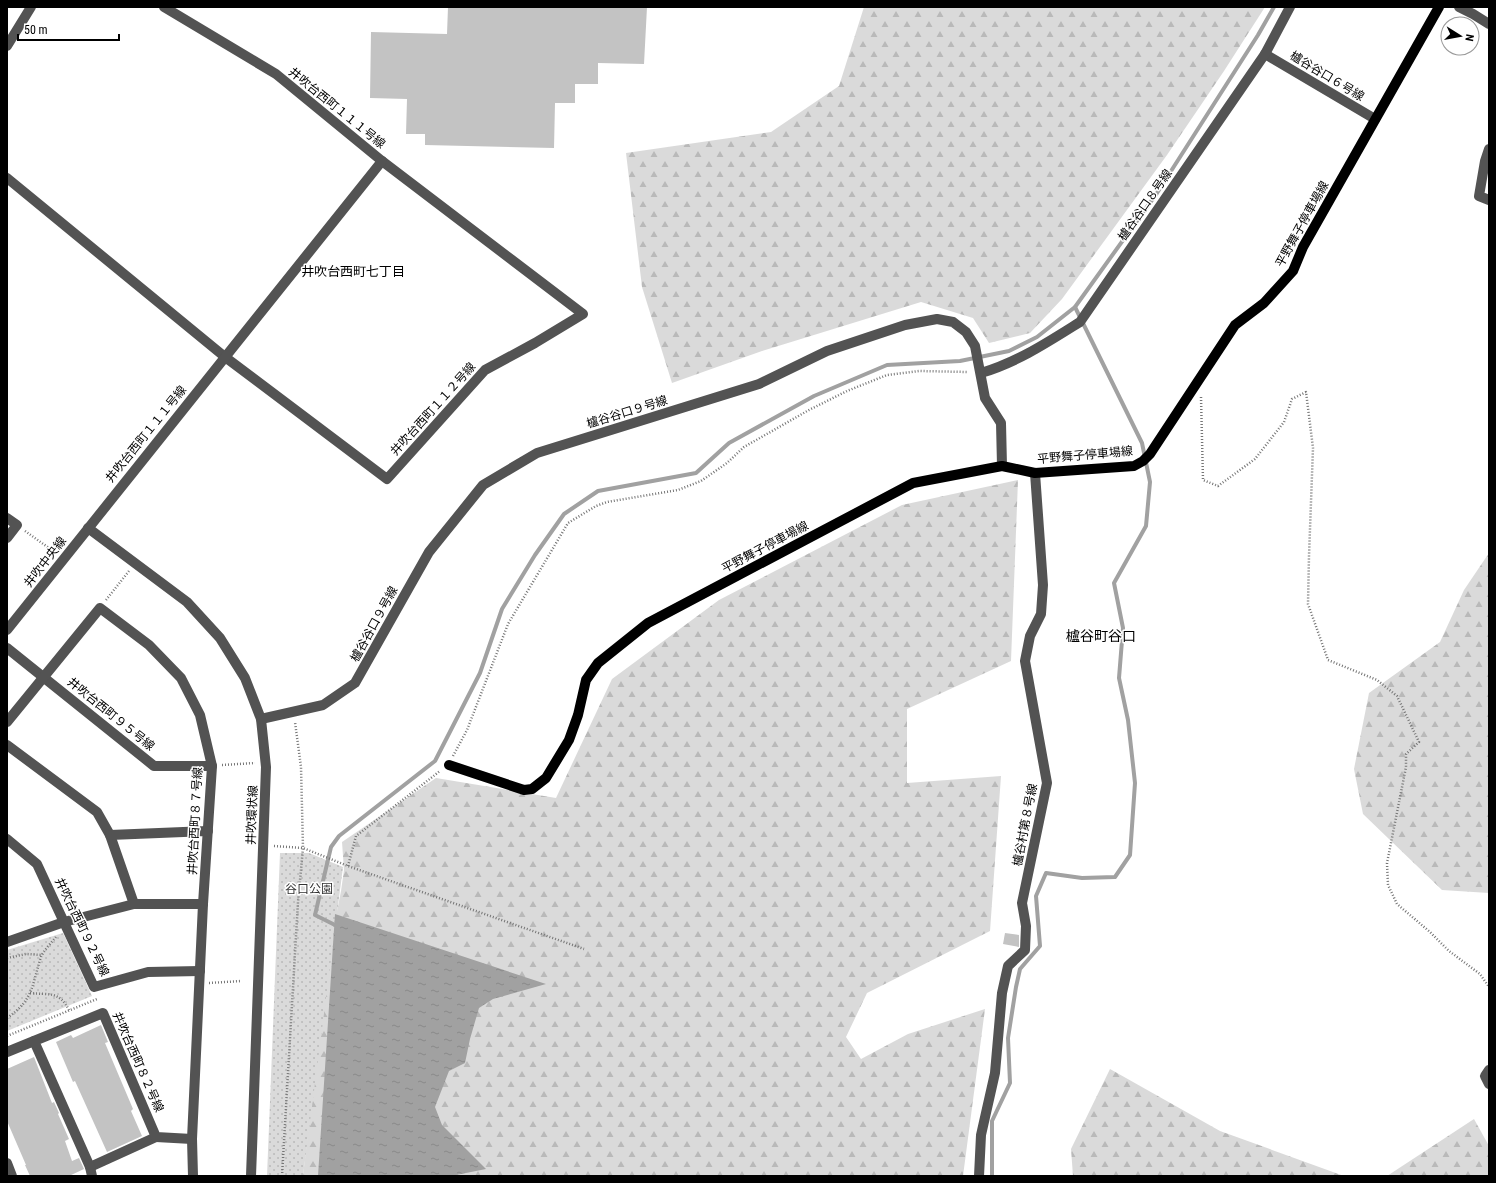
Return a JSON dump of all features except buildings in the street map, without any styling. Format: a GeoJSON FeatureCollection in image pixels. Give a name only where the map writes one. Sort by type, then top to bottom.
{"type":"FeatureCollection","features":[{"type":"Feature","properties":{"kind":"main road","name":"平野舞子停車場線"},"geometry":{"type":"LineString","coordinates":[[449,765],[524,790],[532,790],[546,778],[570,740],[578,715],[586,680],[598,663],[648,623],[913,483],[1002,466],[1035,473],[1134,466],[1147,458],[1235,324],[1264,303],[1293,271],[1303,248],[1439,7]]}},
{"type":"Feature","properties":{"kind":"street"},"geometry":{"type":"LineString","coordinates":[[7,46],[31,7]]}},
{"type":"Feature","properties":{"kind":"street","name":"井吹台西町１１１号線"},"geometry":{"type":"LineString","coordinates":[[88,528],[382,160],[276,74],[164,7]]}},
{"type":"Feature","properties":{"kind":"street","name":"櫨谷谷口８号線"},"geometry":{"type":"LineString","coordinates":[[981,373],[999,368],[1037,350],[1080,322],[1265,54],[1290,7]]}},
{"type":"Feature","properties":{"kind":"street"},"geometry":{"type":"LineString","coordinates":[[1459,7],[1475,10],[1489,24]]}},
{"type":"Feature","properties":{"kind":"street","name":"櫨谷谷口６号線"},"geometry":{"type":"LineString","coordinates":[[1265,54],[1375,119]]}},
{"type":"Feature","properties":{"kind":"street"},"geometry":{"type":"LineString","coordinates":[[1489,150],[1485,161],[1479,196],[1489,200]]}},
{"type":"Feature","properties":{"kind":"street","name":"井吹台西町１１２号線"},"geometry":{"type":"LineString","coordinates":[[225,357],[387,480],[485,370],[535,344],[583,314],[382,160]]}},
{"type":"Feature","properties":{"kind":"street"},"geometry":{"type":"LineString","coordinates":[[7,178],[225,357]]}},
{"type":"Feature","properties":{"kind":"street","name":"櫨谷谷口９号線"},"geometry":{"type":"LineString","coordinates":[[261,719],[323,705],[356,683],[429,552],[483,485],[537,453],[759,384],[827,351],[905,326],[938,319],[953,322],[966,332],[975,349],[985,398],[1001,423],[1002,466]]}},
{"type":"Feature","properties":{"kind":"street","name":"櫨谷村第８号線"},"geometry":{"type":"LineString","coordinates":[[979,1176],[981,1135],[994,1073],[1002,994],[1008,966],[1025,950],[1026,926],[1022,903],[1047,783],[1025,661],[1030,636],[1041,614],[1043,585],[1035,473]]}},
{"type":"Feature","properties":{"kind":"street"},"geometry":{"type":"LineString","coordinates":[[7,518],[17,526],[7,538]]}},
{"type":"Feature","properties":{"kind":"street","name":"井吹中央線"},"geometry":{"type":"LineString","coordinates":[[7,630],[88,528]]}},
{"type":"Feature","properties":{"kind":"street","name":"井吹環状線"},"geometry":{"type":"LineString","coordinates":[[88,528],[187,602],[220,638],[245,678],[261,719],[266,762],[251,1176]]}},
{"type":"Feature","properties":{"kind":"street"},"geometry":{"type":"LineString","coordinates":[[7,722],[100,608]]}},
{"type":"Feature","properties":{"kind":"street","name":"井吹台西町８７号線"},"geometry":{"type":"LineString","coordinates":[[100,608],[149,645],[181,678],[200,715],[212,766],[203,904],[192,1139],[193,1176]]}},
{"type":"Feature","properties":{"kind":"street","name":"井吹台西町９５号線"},"geometry":{"type":"LineString","coordinates":[[7,648],[154,766],[212,766]]}},
{"type":"Feature","properties":{"kind":"street"},"geometry":{"type":"LineString","coordinates":[[7,745],[97,812],[110,835],[134,904]]}},
{"type":"Feature","properties":{"kind":"street"},"geometry":{"type":"LineString","coordinates":[[110,835],[208,831]]}},
{"type":"Feature","properties":{"kind":"street","name":"井吹台西町９２号線"},"geometry":{"type":"LineString","coordinates":[[7,838],[37,864],[94,987],[148,972],[200,971]]}},
{"type":"Feature","properties":{"kind":"street"},"geometry":{"type":"LineString","coordinates":[[7,942],[134,904],[203,904]]}},
{"type":"Feature","properties":{"kind":"street","name":"井吹台西町８２号線"},"geometry":{"type":"LineString","coordinates":[[34,1041],[103,1013],[156,1137]]}},
{"type":"Feature","properties":{"kind":"street"},"geometry":{"type":"LineString","coordinates":[[7,1052],[34,1041],[91,1172],[156,1137],[192,1139]]}},
{"type":"Feature","properties":{"kind":"street"},"geometry":{"type":"LineString","coordinates":[[1489,1070],[1485,1076],[1489,1084]]}},
{"type":"Feature","properties":{"kind":"street"},"geometry":{"type":"LineString","coordinates":[[7,1163],[12,1176]]}},
{"type":"Feature","properties":{"kind":"path"},"geometry":{"type":"LineString","coordinates":[[348,866],[356,836],[438,771],[449,765],[467,730],[508,624],[568,523],[596,506],[607,502],[678,490],[701,481],[727,463],[744,447],[802,414],[848,391],[887,375],[919,371],[981,373]]}},
{"type":"Feature","properties":{"kind":"path"},"geometry":{"type":"LineString","coordinates":[[1201,376],[1203,480],[1218,486],[1256,459],[1284,422],[1292,399],[1306,392],[1313,448],[1308,556],[1308,604],[1328,660],[1377,680],[1397,696],[1418,742],[1406,754],[1406,767],[1387,863],[1388,885],[1397,904],[1430,932],[1449,951],[1480,974],[1489,987]]}},
{"type":"Feature","properties":{"kind":"path"},"geometry":{"type":"LineString","coordinates":[[17,526],[64,558]]}},
{"type":"Feature","properties":{"kind":"path"},"geometry":{"type":"LineString","coordinates":[[100,608],[135,563]]}},
{"type":"Feature","properties":{"kind":"path"},"geometry":{"type":"LineString","coordinates":[[282,1176],[298,902],[303,848],[301,767],[293,712]]}},
{"type":"Feature","properties":{"kind":"path"},"geometry":{"type":"LineString","coordinates":[[212,766],[266,762]]}},
{"type":"Feature","properties":{"kind":"path"},"geometry":{"type":"LineString","coordinates":[[264,845],[303,848],[348,866],[584,949]]}},
{"type":"Feature","properties":{"kind":"path"},"geometry":{"type":"LineString","coordinates":[[7,1018],[27,1000],[42,955],[65,924]]}},
{"type":"Feature","properties":{"kind":"path"},"geometry":{"type":"LineString","coordinates":[[7,958],[26,954],[42,955]]}},
{"type":"Feature","properties":{"kind":"path"},"geometry":{"type":"LineString","coordinates":[[200,983],[241,981]]}},
{"type":"Feature","properties":{"kind":"path"},"geometry":{"type":"LineString","coordinates":[[30,993],[55,995],[64,1001],[69,1010]]}},
{"type":"Feature","properties":{"kind":"green space"},"geometry":{"type":"Polygon","coordinates":[[[864,7],[1265,7],[1167,155],[1062,299],[1030,333],[989,343],[973,318],[921,302],[762,351],[672,383],[642,287],[626,153],[771,132],[839,86],[864,7]]]}},
{"type":"Feature","properties":{"kind":"green space"},"geometry":{"type":"Polygon","coordinates":[[[1018,480],[1011,661],[907,709],[907,783],[1001,776],[990,931],[867,993],[846,1037],[861,1059],[908,1034],[985,1009],[963,1176],[303,1176],[329,951],[344,870],[342,842],[436,778],[556,798],[612,679],[719,600],[902,505],[1018,480]]]}},
{"type":"Feature","properties":{"kind":"green space"},"geometry":{"type":"Polygon","coordinates":[[[1489,553],[1489,893],[1442,890],[1363,814],[1354,769],[1369,693],[1440,642],[1464,590],[1489,553]]]}},
{"type":"Feature","properties":{"kind":"green space","name":"谷口公園"},"geometry":{"type":"Polygon","coordinates":[[[280,853],[309,853],[343,867],[303,1176],[267,1176],[280,853]]]}},
{"type":"Feature","properties":{"kind":"green space"},"geometry":{"type":"Polygon","coordinates":[[[63,933],[92,996],[7,1031],[7,950],[63,933]]]}},
{"type":"Feature","properties":{"kind":"green space"},"geometry":{"type":"Polygon","coordinates":[[[1110,1069],[1220,1131],[1344,1176],[1073,1176],[1071,1149],[1110,1069]]]}},
{"type":"Feature","properties":{"kind":"green space"},"geometry":{"type":"Polygon","coordinates":[[[1474,1119],[1489,1146],[1489,1176],[1387,1176],[1474,1119]]]}},
{"type":"Feature","properties":{"kind":"water"},"geometry":{"type":"Polygon","coordinates":[[[335,914],[546,984],[493,999],[479,1008],[465,1063],[449,1071],[435,1107],[442,1125],[486,1169],[451,1176],[318,1176],[335,914]]]}},
{"type":"Feature","properties":{"kind":"waterway"},"geometry":{"type":"LineString","coordinates":[[335,925],[315,915],[331,847],[339,836],[435,761],[480,673],[502,609],[535,555],[564,514],[598,491],[696,473],[729,443],[814,396],[887,365],[960,361],[1009,351],[1037,337],[1075,307],[1157,193],[1258,35],[1274,7]]}},
{"type":"Feature","properties":{"kind":"waterway"},"geometry":{"type":"LineString","coordinates":[[992,1176],[992,1121],[1010,1083],[1008,1038],[1016,987],[1020,969],[1040,946],[1036,896],[1046,873],[1082,878],[1115,877],[1130,855],[1135,783],[1128,720],[1119,678],[1123,628],[1114,583],[1146,526],[1150,482],[1142,443],[1075,307]]}},
{"type":"Feature","properties":{"kind":"district","name":"井吹台西町七丁目"},"geometry":{"type":"Point","coordinates":[353,271]}},
{"type":"Feature","properties":{"kind":"district","name":"櫨谷町谷口"},"geometry":{"type":"Point","coordinates":[1101,636]}}]}
